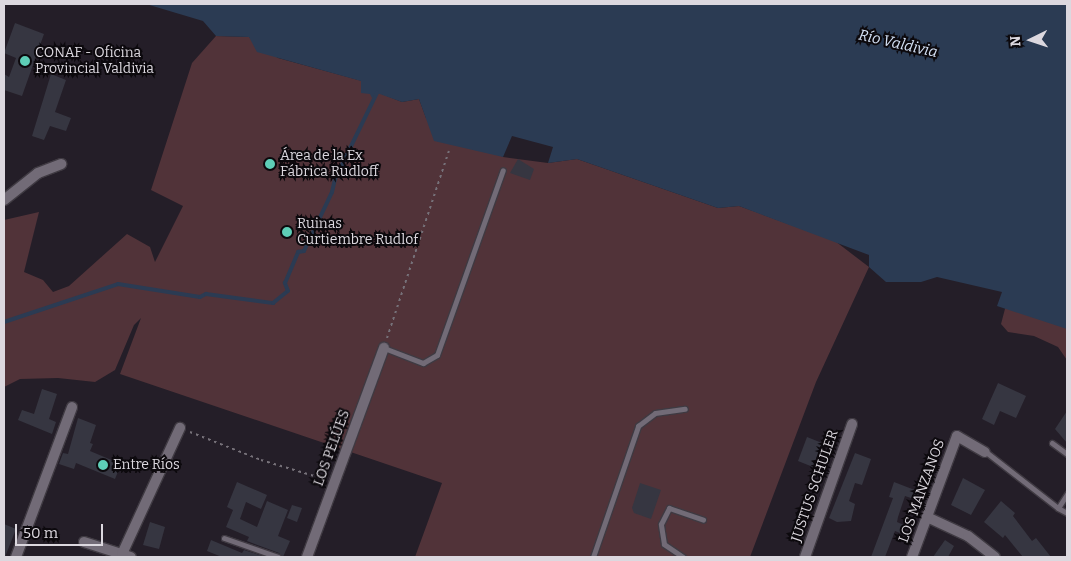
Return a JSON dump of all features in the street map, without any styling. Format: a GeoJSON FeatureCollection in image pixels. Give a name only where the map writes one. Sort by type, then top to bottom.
{"type":"FeatureCollection","features":[{"type":"Feature","properties":{"kind":"street"},"geometry":{"type":"LineString","coordinates":[[4,200],[38,172],[62,164]]}},
{"type":"Feature","properties":{"kind":"street","name":"LOS PELÚES"},"geometry":{"type":"LineString","coordinates":[[306,557],[384,348]]}},
{"type":"Feature","properties":{"kind":"street"},"geometry":{"type":"LineString","coordinates":[[16,557],[72,406]]}},
{"type":"Feature","properties":{"kind":"street","name":"JUSTUS SCHULER"},"geometry":{"type":"LineString","coordinates":[[805,557],[852,424]]}},
{"type":"Feature","properties":{"kind":"street"},"geometry":{"type":"LineString","coordinates":[[84,542],[126,556],[180,428]]}},
{"type":"Feature","properties":{"kind":"street","name":"LOS MANZANOS"},"geometry":{"type":"LineString","coordinates":[[912,557],[957,436],[985,452]]}},
{"type":"Feature","properties":{"kind":"street"},"geometry":{"type":"LineString","coordinates":[[927,518],[968,536],[995,557]]}},
{"type":"Feature","properties":{"kind":"lane"},"geometry":{"type":"LineString","coordinates":[[384,348],[423,362],[437,355],[503,170]]}},
{"type":"Feature","properties":{"kind":"lane"},"geometry":{"type":"LineString","coordinates":[[593,557],[638,426],[655,413],[685,408]]}},
{"type":"Feature","properties":{"kind":"lane"},"geometry":{"type":"LineString","coordinates":[[1052,443],[1067,454]]}},
{"type":"Feature","properties":{"kind":"lane"},"geometry":{"type":"LineString","coordinates":[[985,452],[1067,513]]}},
{"type":"Feature","properties":{"kind":"lane"},"geometry":{"type":"LineString","coordinates":[[1058,508],[1067,494]]}},
{"type":"Feature","properties":{"kind":"lane"},"geometry":{"type":"LineString","coordinates":[[682,557],[664,544],[661,524],[670,508],[704,520]]}},
{"type":"Feature","properties":{"kind":"lane"},"geometry":{"type":"LineString","coordinates":[[224,538],[278,557]]}},
{"type":"Feature","properties":{"kind":"path"},"geometry":{"type":"LineString","coordinates":[[384,348],[449,151]]}},
{"type":"Feature","properties":{"kind":"path"},"geometry":{"type":"LineString","coordinates":[[180,428],[261,460],[334,483]]}},
{"type":"Feature","properties":{"kind":"shaded area"},"geometry":{"type":"Polygon","coordinates":[[[216,36],[249,37],[278,58],[362,81],[364,87],[402,102],[419,99],[426,118],[503,157],[548,163],[577,159],[718,208],[739,206],[835,241],[869,267],[816,382],[750,557],[415,557],[442,483],[120,374],[141,318],[134,325],[115,370],[95,382],[58,378],[20,379],[4,387],[4,220],[39,212],[24,272],[43,280],[53,292],[69,286],[127,234],[150,247],[155,262],[183,206],[151,190],[192,63],[216,36]]]}},
{"type":"Feature","properties":{"kind":"shaded area"},"geometry":{"type":"Polygon","coordinates":[[[1006,305],[1067,319],[1067,360],[1058,347],[1034,336],[1008,332],[1001,324],[1006,305]]]}},
{"type":"Feature","properties":{"kind":"water","name":"Río Valdivia"},"geometry":{"type":"Polygon","coordinates":[[[146,4],[1067,4],[1067,329],[997,306],[1002,292],[937,277],[921,282],[886,282],[869,267],[869,255],[739,206],[718,208],[577,159],[548,163],[553,147],[512,136],[503,157],[434,141],[419,99],[402,102],[377,93],[372,98],[370,94],[361,93],[361,81],[257,52],[249,37],[216,36],[203,21],[146,4]]]}},
{"type":"Feature","properties":{"kind":"building","name":"CONAF - Oficina Provincial Valdivia"},"geometry":{"type":"Polygon","coordinates":[[[15,23],[44,34],[22,96],[4,90],[4,74],[9,77],[16,58],[4,53],[15,23]]]}},
{"type":"Feature","properties":{"kind":"building"},"geometry":{"type":"Polygon","coordinates":[[[51,74],[66,80],[55,112],[71,118],[66,131],[50,126],[44,140],[32,136],[51,74]]]}},
{"type":"Feature","properties":{"kind":"building"},"geometry":{"type":"Polygon","coordinates":[[[518,159],[534,169],[530,180],[510,173],[518,159]]]}},
{"type":"Feature","properties":{"kind":"building"},"geometry":{"type":"Polygon","coordinates":[[[998,383],[1026,396],[1016,418],[1000,411],[994,425],[982,419],[998,383]]]}},
{"type":"Feature","properties":{"kind":"building"},"geometry":{"type":"Polygon","coordinates":[[[42,389],[57,394],[49,419],[56,422],[52,434],[18,420],[22,410],[34,414],[42,389]]]}},
{"type":"Feature","properties":{"kind":"building"},"geometry":{"type":"Polygon","coordinates":[[[1067,411],[1067,443],[1055,429],[1067,411]]]}},
{"type":"Feature","properties":{"kind":"building"},"geometry":{"type":"Polygon","coordinates":[[[78,418],[96,425],[90,443],[93,444],[90,451],[121,464],[115,479],[76,463],[74,469],[59,464],[63,453],[68,454],[78,418]]]}},
{"type":"Feature","properties":{"kind":"building"},"geometry":{"type":"Polygon","coordinates":[[[807,437],[822,443],[813,467],[798,461],[807,437]]]}},
{"type":"Feature","properties":{"kind":"building"},"geometry":{"type":"Polygon","coordinates":[[[855,453],[871,459],[862,485],[855,483],[849,501],[855,504],[851,521],[837,522],[829,518],[855,453]]]}},
{"type":"Feature","properties":{"kind":"building"},"geometry":{"type":"Polygon","coordinates":[[[963,478],[985,490],[971,515],[951,505],[963,478]]]}},
{"type":"Feature","properties":{"kind":"building"},"geometry":{"type":"Polygon","coordinates":[[[237,482],[267,495],[261,509],[246,502],[240,519],[257,527],[267,501],[288,510],[278,536],[290,541],[283,557],[279,553],[247,541],[249,537],[226,527],[233,510],[227,507],[237,482]]]}},
{"type":"Feature","properties":{"kind":"building"},"geometry":{"type":"Polygon","coordinates":[[[894,482],[925,494],[923,502],[905,496],[897,522],[904,525],[900,533],[895,531],[885,557],[871,557],[893,498],[889,497],[894,482]]]}},
{"type":"Feature","properties":{"kind":"building"},"geometry":{"type":"Polygon","coordinates":[[[640,483],[661,490],[651,519],[634,513],[632,508],[640,483]]]}},
{"type":"Feature","properties":{"kind":"building"},"geometry":{"type":"Polygon","coordinates":[[[1001,501],[1015,513],[1013,516],[1032,541],[1036,538],[1051,557],[1023,557],[1005,535],[1003,538],[984,522],[1001,501]]]}},
{"type":"Feature","properties":{"kind":"building"},"geometry":{"type":"Polygon","coordinates":[[[292,505],[302,508],[297,522],[287,518],[292,505]]]}},
{"type":"Feature","properties":{"kind":"building"},"geometry":{"type":"Polygon","coordinates":[[[150,522],[165,527],[159,549],[143,545],[150,522]]]}},
{"type":"Feature","properties":{"kind":"building"},"geometry":{"type":"Polygon","coordinates":[[[4,524],[16,529],[5,557],[4,557],[4,524]]]}},
{"type":"Feature","properties":{"kind":"building"},"geometry":{"type":"Polygon","coordinates":[[[211,540],[242,553],[244,550],[266,557],[222,557],[207,551],[211,540]]]}},
{"type":"Feature","properties":{"kind":"building"},"geometry":{"type":"Polygon","coordinates":[[[945,540],[954,546],[948,557],[933,557],[945,540]]]}},
{"type":"Feature","properties":{"kind":"waterway"},"geometry":{"type":"LineString","coordinates":[[4,322],[118,284],[200,297],[206,294],[273,303],[288,291],[285,283],[298,252],[304,251],[332,192],[335,179],[377,93]]}},
{"type":"Feature","properties":{"kind":"place","name":"CONAF - Oficina Provincial Valdivia"},"geometry":{"type":"Point","coordinates":[25,61]}},
{"type":"Feature","properties":{"kind":"place","name":"Área de la Ex Fábrica Rudloff"},"geometry":{"type":"Point","coordinates":[270,164]}},
{"type":"Feature","properties":{"kind":"place","name":"Ruinas Curtiembre Rudlof"},"geometry":{"type":"Point","coordinates":[287,232]}},
{"type":"Feature","properties":{"kind":"place","name":"Entre Ríos"},"geometry":{"type":"Point","coordinates":[103,465]}}]}
